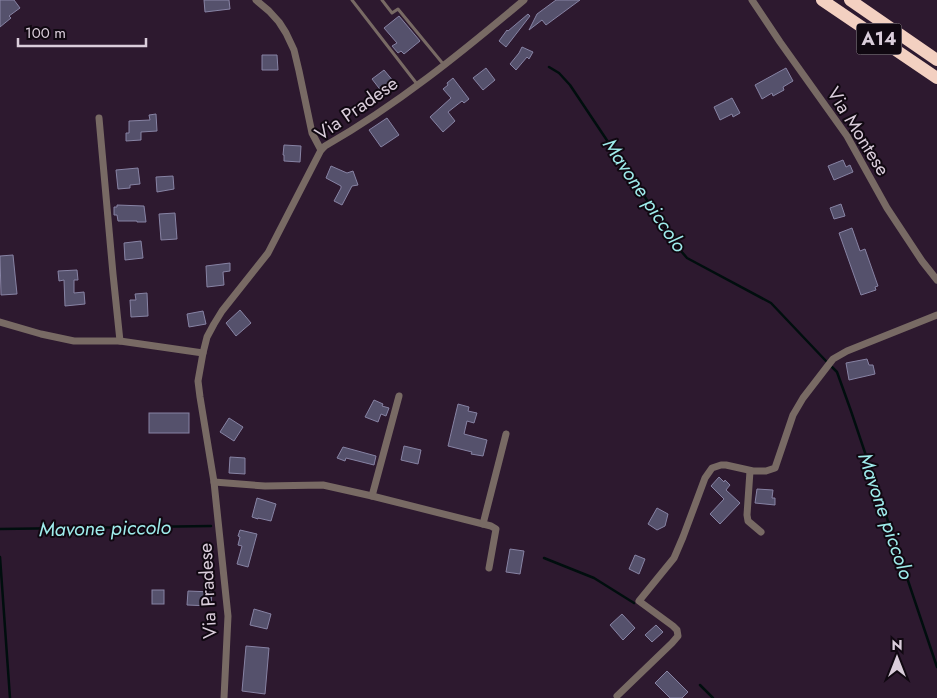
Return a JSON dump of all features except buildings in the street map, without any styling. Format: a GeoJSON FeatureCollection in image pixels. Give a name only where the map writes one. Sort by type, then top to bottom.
{"type":"FeatureCollection","features":[{"type":"Feature","properties":{"kind":"highway","name":"A14"},"geometry":{"type":"LineString","coordinates":[[822,0],[937,78]]}},
{"type":"Feature","properties":{"kind":"highway","name":"A14"},"geometry":{"type":"LineString","coordinates":[[850,0],[937,60]]}},
{"type":"Feature","properties":{"kind":"street"},"geometry":{"type":"LineString","coordinates":[[256,0],[279,22],[294,50],[312,133],[321,150]]}},
{"type":"Feature","properties":{"kind":"street","name":"Via Pradese"},"geometry":{"type":"LineString","coordinates":[[224,698],[228,616],[214,482],[198,381],[206,337],[222,311],[268,253],[321,150],[383,110],[444,66],[524,0]]}},
{"type":"Feature","properties":{"kind":"street","name":"Via Montese"},"geometry":{"type":"LineString","coordinates":[[752,0],[847,136],[887,208],[937,280]]}},
{"type":"Feature","properties":{"kind":"street"},"geometry":{"type":"LineString","coordinates":[[100,118],[112,274],[120,341]]}},
{"type":"Feature","properties":{"kind":"street"},"geometry":{"type":"LineString","coordinates":[[616,696],[678,636],[677,630],[673,626],[639,602],[674,558],[705,478],[712,468],[726,465],[750,471],[766,471],[775,468],[793,415],[803,398],[833,359],[847,351],[937,315]]}},
{"type":"Feature","properties":{"kind":"street"},"geometry":{"type":"LineString","coordinates":[[0,322],[74,341],[120,341],[203,353]]}},
{"type":"Feature","properties":{"kind":"street"},"geometry":{"type":"LineString","coordinates":[[372,496],[399,396]]}},
{"type":"Feature","properties":{"kind":"street"},"geometry":{"type":"LineString","coordinates":[[483,524],[506,434]]}},
{"type":"Feature","properties":{"kind":"street"},"geometry":{"type":"LineString","coordinates":[[750,471],[748,521],[762,532]]}},
{"type":"Feature","properties":{"kind":"street"},"geometry":{"type":"LineString","coordinates":[[214,482],[265,486],[323,485],[491,526],[496,529],[490,568]]}},
{"type":"Feature","properties":{"kind":"lane"},"geometry":{"type":"LineString","coordinates":[[352,0],[418,85]]}},
{"type":"Feature","properties":{"kind":"lane"},"geometry":{"type":"LineString","coordinates":[[382,0],[392,13],[398,9],[444,66]]}},
{"type":"Feature","properties":{"kind":"waterway","name":"Mavone piccolo"},"geometry":{"type":"LineString","coordinates":[[549,67],[559,73],[570,85],[687,258],[771,303],[826,361]]}},
{"type":"Feature","properties":{"kind":"waterway","name":"Mavone piccolo"},"geometry":{"type":"LineString","coordinates":[[832,367],[837,372],[851,411],[937,667]]}},
{"type":"Feature","properties":{"kind":"waterway","name":"Mavone piccolo"},"geometry":{"type":"LineString","coordinates":[[0,529],[211,526]]}},
{"type":"Feature","properties":{"kind":"waterway","name":"Mavone piccolo"},"geometry":{"type":"LineString","coordinates":[[0,557],[10,698]]}},
{"type":"Feature","properties":{"kind":"waterway","name":"Mavone piccolo"},"geometry":{"type":"LineString","coordinates":[[544,558],[594,578],[634,603]]}},
{"type":"Feature","properties":{"kind":"waterway","name":"Mavone piccolo"},"geometry":{"type":"LineString","coordinates":[[700,685],[713,698]]}}]}
